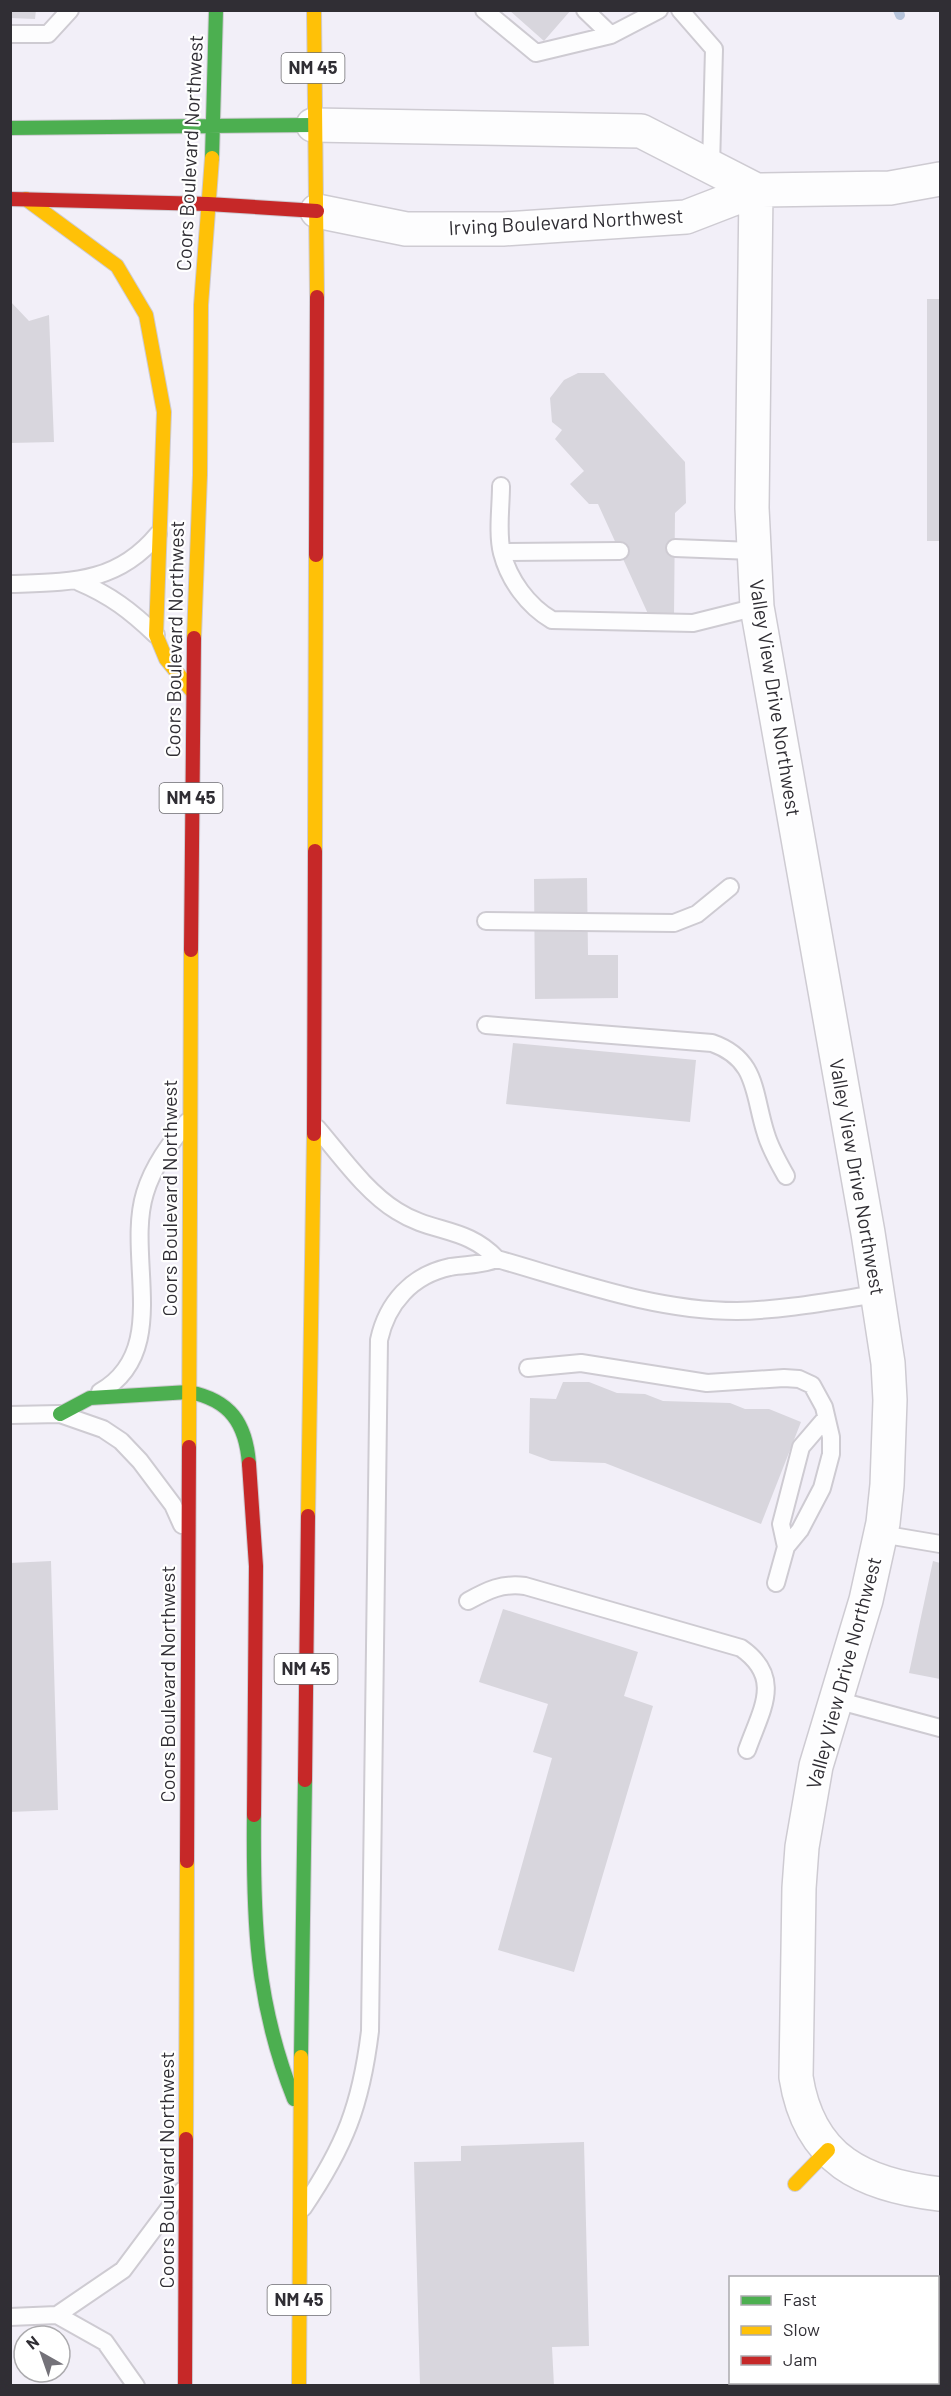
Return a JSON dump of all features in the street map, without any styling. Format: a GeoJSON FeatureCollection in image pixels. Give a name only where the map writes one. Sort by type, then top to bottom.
{"type":"FeatureCollection","features":[{"type":"Feature","properties":{"kind":"main road","name":"Coors Boulevard Northwest"},"geometry":{"type":"LineString","coordinates":[[185,2385],[192,691],[200,475],[201,305],[214,124],[216,10]]}},
{"type":"Feature","properties":{"kind":"main road","name":"NM 45"},"geometry":{"type":"LineString","coordinates":[[299,2385],[300,2112],[314,1125],[317,211],[313,125],[314,10]]}},
{"type":"Feature","properties":{"kind":"main road"},"geometry":{"type":"LineString","coordinates":[[10,128],[214,124],[313,125]]}},
{"type":"Feature","properties":{"kind":"main road","name":"Irving Boulevard Northwest"},"geometry":{"type":"LineString","coordinates":[[10,199],[207,204],[317,211]]}},
{"type":"Feature","properties":{"kind":"main road"},"geometry":{"type":"LineString","coordinates":[[26,199],[117,266],[146,315],[164,412],[156,635],[166,659],[192,691]]}},
{"type":"Feature","properties":{"kind":"main road"},"geometry":{"type":"LineString","coordinates":[[60,1414],[90,1398],[189,1392],[205,1395],[223,1403],[234,1415],[248,1454],[256,1566],[253,1908],[255,1952],[262,2004],[278,2061],[300,2112]]}},
{"type":"Feature","properties":{"kind":"main road"},"geometry":{"type":"LineString","coordinates":[[795,2184],[828,2150]]}},
{"type":"Feature","properties":{"kind":"street"},"geometry":{"type":"LineString","coordinates":[[313,125],[641,131],[756,190],[890,188],[940,179]]}},
{"type":"Feature","properties":{"kind":"street","name":"Irving Boulevard Northwest"},"geometry":{"type":"LineString","coordinates":[[317,211],[406,229],[503,229],[686,217],[756,190]]}},
{"type":"Feature","properties":{"kind":"street","name":"Valley View Drive Northwest"},"geometry":{"type":"LineString","coordinates":[[756,190],[753,551],[757,607],[877,1294],[888,1363],[890,1400],[887,1485],[880,1534],[866,1600],[816,1766],[807,1808],[798,1900],[796,2077],[804,2111],[812,2129],[828,2150],[849,2167],[874,2180],[901,2190],[940,2194]]}},
{"type":"Feature","properties":{"kind":"lane"},"geometry":{"type":"LineString","coordinates":[[10,34],[48,34],[70,10]]}},
{"type":"Feature","properties":{"kind":"lane"},"geometry":{"type":"LineString","coordinates":[[484,10],[536,53],[611,35],[659,10]]}},
{"type":"Feature","properties":{"kind":"lane"},"geometry":{"type":"LineString","coordinates":[[585,10],[611,35]]}},
{"type":"Feature","properties":{"kind":"lane"},"geometry":{"type":"LineString","coordinates":[[680,10],[714,49],[711,167]]}},
{"type":"Feature","properties":{"kind":"lane"},"geometry":{"type":"LineString","coordinates":[[501,486],[502,552],[524,596],[539,613],[557,622],[693,623],[757,607]]}},
{"type":"Feature","properties":{"kind":"lane"},"geometry":{"type":"LineString","coordinates":[[10,584],[79,582],[110,573],[132,559],[159,534]]}},
{"type":"Feature","properties":{"kind":"lane"},"geometry":{"type":"LineString","coordinates":[[675,548],[753,551]]}},
{"type":"Feature","properties":{"kind":"lane"},"geometry":{"type":"LineString","coordinates":[[502,552],[620,551]]}},
{"type":"Feature","properties":{"kind":"lane"},"geometry":{"type":"LineString","coordinates":[[79,582],[109,595],[132,611],[156,635]]}},
{"type":"Feature","properties":{"kind":"lane"},"geometry":{"type":"LineString","coordinates":[[486,921],[674,923],[697,914],[730,887]]}},
{"type":"Feature","properties":{"kind":"lane"},"geometry":{"type":"LineString","coordinates":[[486,1024],[712,1043],[726,1048],[738,1057],[748,1070],[766,1136],[786,1176]]}},
{"type":"Feature","properties":{"kind":"lane"},"geometry":{"type":"LineString","coordinates":[[90,1398],[123,1375],[135,1355],[141,1337],[140,1230],[144,1193],[163,1152],[189,1119]]}},
{"type":"Feature","properties":{"kind":"lane"},"geometry":{"type":"LineString","coordinates":[[314,1125],[374,1192],[397,1211],[420,1222],[482,1244],[496,1259],[625,1296],[698,1309],[736,1311],[775,1308],[877,1294]]}},
{"type":"Feature","properties":{"kind":"lane"},"geometry":{"type":"LineString","coordinates":[[300,2214],[331,2167],[351,2125],[364,2079],[370,2031],[379,1340],[383,1320],[395,1300],[410,1285],[429,1274],[451,1267],[476,1266],[496,1259]]}},
{"type":"Feature","properties":{"kind":"lane"},"geometry":{"type":"LineString","coordinates":[[528,1368],[581,1363],[707,1383],[800,1379],[812,1384],[819,1394],[831,1437],[831,1454],[822,1488],[800,1530],[786,1547],[776,1583]]}},
{"type":"Feature","properties":{"kind":"lane"},"geometry":{"type":"LineString","coordinates":[[10,1415],[60,1414],[103,1430],[121,1441],[156,1481],[173,1505],[188,1538]]}},
{"type":"Feature","properties":{"kind":"lane"},"geometry":{"type":"LineString","coordinates":[[786,1547],[781,1524],[801,1447],[825,1419]]}},
{"type":"Feature","properties":{"kind":"lane"},"geometry":{"type":"LineString","coordinates":[[880,1534],[940,1544]]}},
{"type":"Feature","properties":{"kind":"lane"},"geometry":{"type":"LineString","coordinates":[[468,1601],[488,1590],[508,1583],[741,1648],[754,1657],[768,1682],[766,1696],[747,1750]]}},
{"type":"Feature","properties":{"kind":"lane"},"geometry":{"type":"LineString","coordinates":[[836,1700],[940,1728]]}},
{"type":"Feature","properties":{"kind":"lane"},"geometry":{"type":"LineString","coordinates":[[57,2315],[123,2270],[186,2185]]}},
{"type":"Feature","properties":{"kind":"lane"},"geometry":{"type":"LineString","coordinates":[[10,2317],[57,2315],[105,2342],[136,2385]]}},
{"type":"Feature","properties":{"kind":"building"},"geometry":{"type":"Polygon","coordinates":[[[10,10],[36,10],[35,19],[10,18],[10,10]]]}},
{"type":"Feature","properties":{"kind":"building"},"geometry":{"type":"Polygon","coordinates":[[[509,10],[571,10],[544,41],[509,10]]]}},
{"type":"Feature","properties":{"kind":"building"},"geometry":{"type":"Polygon","coordinates":[[[927,299],[940,299],[940,541],[927,541],[927,299]]]}},
{"type":"Feature","properties":{"kind":"building"},"geometry":{"type":"Polygon","coordinates":[[[10,301],[29,321],[49,315],[54,442],[10,443],[10,301]]]}},
{"type":"Feature","properties":{"kind":"building"},"geometry":{"type":"Polygon","coordinates":[[[578,373],[604,373],[685,462],[686,503],[675,513],[674,616],[649,616],[598,504],[589,504],[570,484],[584,471],[555,439],[562,430],[552,422],[550,398],[564,380],[578,373]]]}},
{"type":"Feature","properties":{"kind":"building"},"geometry":{"type":"Polygon","coordinates":[[[587,878],[588,955],[618,955],[618,998],[535,999],[534,879],[587,878]]]}},
{"type":"Feature","properties":{"kind":"building"},"geometry":{"type":"Polygon","coordinates":[[[513,1043],[696,1060],[690,1122],[506,1104],[513,1043]]]}},
{"type":"Feature","properties":{"kind":"building"},"geometry":{"type":"Polygon","coordinates":[[[563,1382],[589,1382],[617,1393],[645,1394],[663,1401],[730,1403],[745,1409],[769,1409],[801,1422],[761,1524],[605,1463],[551,1461],[529,1453],[530,1398],[556,1399],[563,1382]]]}},
{"type":"Feature","properties":{"kind":"building"},"geometry":{"type":"Polygon","coordinates":[[[51,1561],[58,1810],[10,1812],[10,1563],[51,1561]]]}},
{"type":"Feature","properties":{"kind":"building"},"geometry":{"type":"Polygon","coordinates":[[[933,1561],[940,1563],[940,1679],[909,1673],[933,1561]]]}},
{"type":"Feature","properties":{"kind":"building"},"geometry":{"type":"Polygon","coordinates":[[[503,1609],[638,1652],[624,1696],[653,1706],[574,1972],[498,1950],[552,1758],[533,1752],[548,1704],[479,1682],[503,1609]]]}},
{"type":"Feature","properties":{"kind":"building"},"geometry":{"type":"Polygon","coordinates":[[[584,2142],[589,2346],[552,2347],[554,2386],[420,2386],[414,2162],[461,2161],[461,2146],[584,2142]]]}},
{"type":"Feature","properties":{"kind":"waterway"},"geometry":{"type":"LineString","coordinates":[[898,10],[900,15]]}},
{"type":"Feature","properties":{"kind":"traffic: fast"},"geometry":{"type":"LineString","coordinates":[[212,158],[216,10]]}},
{"type":"Feature","properties":{"kind":"traffic: fast"},"geometry":{"type":"LineString","coordinates":[[10,128],[313,125]]}},
{"type":"Feature","properties":{"kind":"traffic: fast"},"geometry":{"type":"LineString","coordinates":[[60,1414],[90,1398],[189,1392],[215,1401],[233,1416],[240,1425],[249,1464]]}},
{"type":"Feature","properties":{"kind":"traffic: fast"},"geometry":{"type":"LineString","coordinates":[[301,2057],[305,1780]]}},
{"type":"Feature","properties":{"kind":"traffic: fast"},"geometry":{"type":"LineString","coordinates":[[254,1815],[254,1889],[259,1959],[271,2028],[294,2099]]}},
{"type":"Feature","properties":{"kind":"traffic: slow"},"geometry":{"type":"LineString","coordinates":[[314,10],[317,297]]}},
{"type":"Feature","properties":{"kind":"traffic: slow"},"geometry":{"type":"LineString","coordinates":[[194,638],[200,475],[201,305],[212,158]]}},
{"type":"Feature","properties":{"kind":"traffic: slow"},"geometry":{"type":"LineString","coordinates":[[26,199],[117,266],[146,315],[164,412],[156,635],[166,659],[192,691]]}},
{"type":"Feature","properties":{"kind":"traffic: slow"},"geometry":{"type":"LineString","coordinates":[[315,851],[316,555]]}},
{"type":"Feature","properties":{"kind":"traffic: slow"},"geometry":{"type":"LineString","coordinates":[[189,1447],[191,950]]}},
{"type":"Feature","properties":{"kind":"traffic: slow"},"geometry":{"type":"LineString","coordinates":[[308,1516],[314,1134]]}},
{"type":"Feature","properties":{"kind":"traffic: slow"},"geometry":{"type":"LineString","coordinates":[[186,2139],[187,1861]]}},
{"type":"Feature","properties":{"kind":"traffic: slow"},"geometry":{"type":"LineString","coordinates":[[299,2386],[301,2057]]}},
{"type":"Feature","properties":{"kind":"traffic: slow"},"geometry":{"type":"LineString","coordinates":[[795,2184],[828,2150]]}},
{"type":"Feature","properties":{"kind":"traffic: jam"},"geometry":{"type":"LineString","coordinates":[[10,199],[208,204],[317,211]]}},
{"type":"Feature","properties":{"kind":"traffic: jam"},"geometry":{"type":"LineString","coordinates":[[316,555],[317,297]]}},
{"type":"Feature","properties":{"kind":"traffic: jam"},"geometry":{"type":"LineString","coordinates":[[191,950],[194,638]]}},
{"type":"Feature","properties":{"kind":"traffic: jam"},"geometry":{"type":"LineString","coordinates":[[314,1134],[315,851]]}},
{"type":"Feature","properties":{"kind":"traffic: jam"},"geometry":{"type":"LineString","coordinates":[[187,1861],[189,1447]]}},
{"type":"Feature","properties":{"kind":"traffic: jam"},"geometry":{"type":"LineString","coordinates":[[249,1464],[256,1566],[254,1815]]}},
{"type":"Feature","properties":{"kind":"traffic: jam"},"geometry":{"type":"LineString","coordinates":[[305,1780],[308,1516]]}},
{"type":"Feature","properties":{"kind":"traffic: jam"},"geometry":{"type":"LineString","coordinates":[[185,2386],[186,2139]]}}]}
